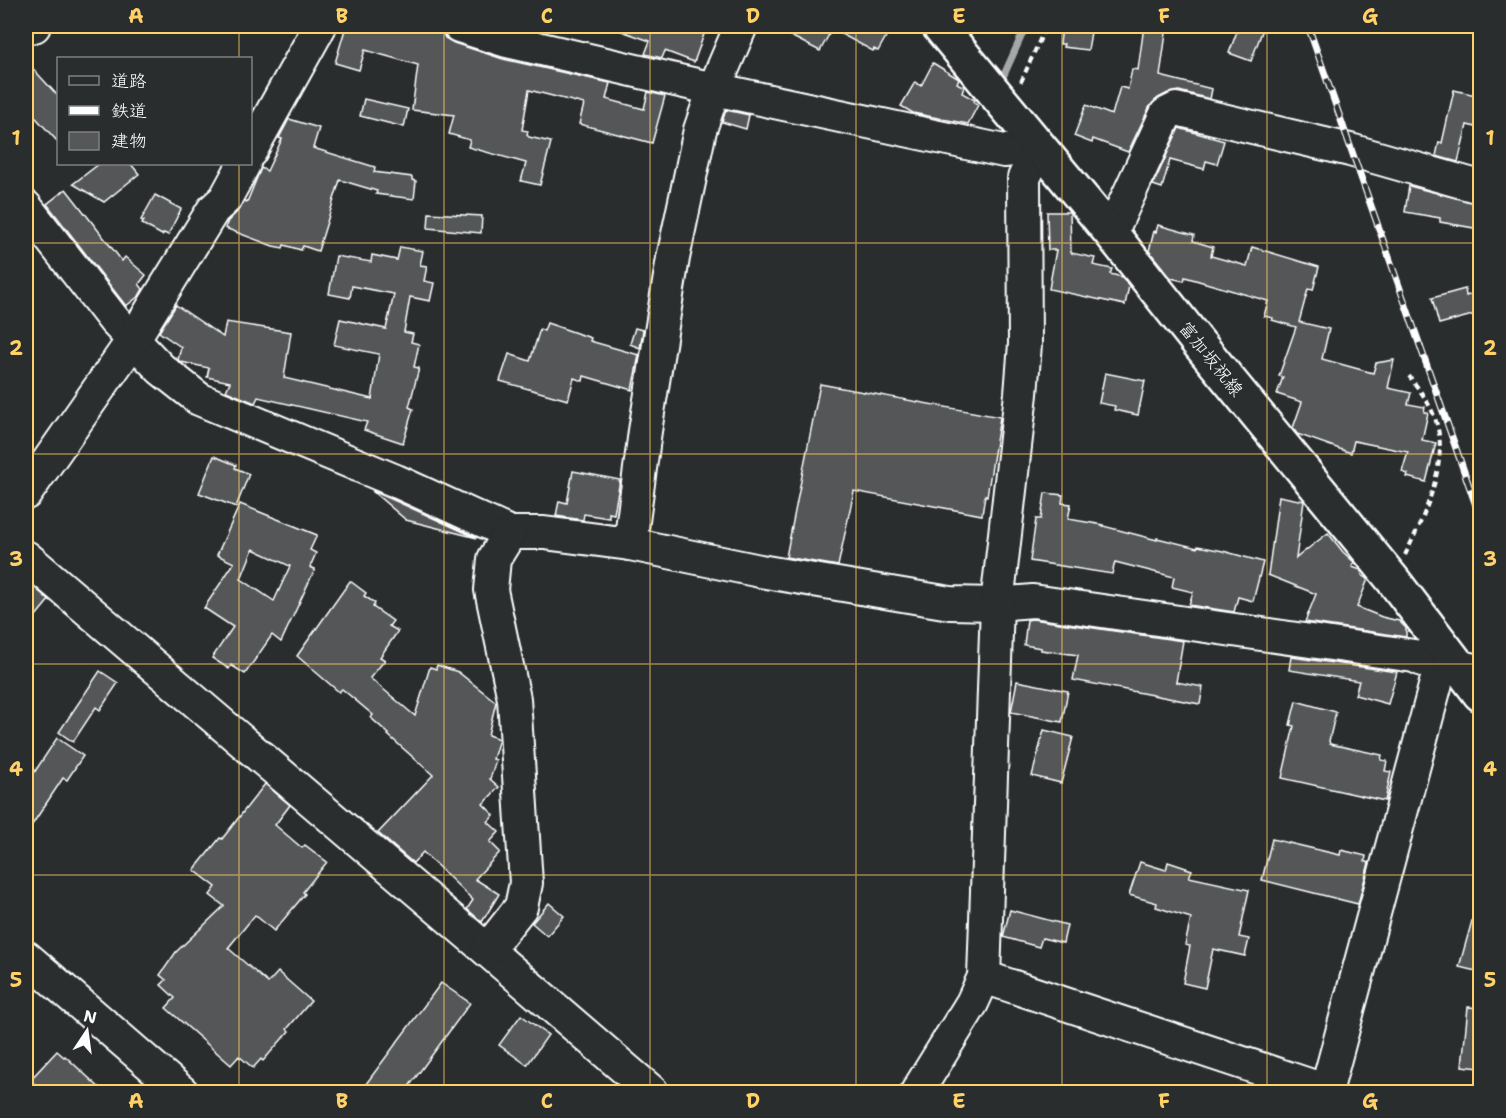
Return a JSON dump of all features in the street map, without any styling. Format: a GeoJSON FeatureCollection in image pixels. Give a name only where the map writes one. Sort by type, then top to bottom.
{"type":"FeatureCollection","features":[{"type":"Feature","properties":{"kind":"main road","name":"富加坂祝線"},"geometry":{"type":"LineString","coordinates":[[939,26],[1111,233],[1393,580],[1480,694]]}},
{"type":"Feature","properties":{"kind":"street"},"geometry":{"type":"LineString","coordinates":[[26,28],[34,26]]}},
{"type":"Feature","properties":{"kind":"street"},"geometry":{"type":"LineString","coordinates":[[252,148],[320,26]]}},
{"type":"Feature","properties":{"kind":"street"},"geometry":{"type":"LineString","coordinates":[[459,26],[507,41],[714,89],[1004,151],[1039,147]]}},
{"type":"Feature","properties":{"kind":"street"},"geometry":{"type":"LineString","coordinates":[[630,544],[645,430],[674,258],[700,130],[714,89],[741,26]]}},
{"type":"Feature","properties":{"kind":"street"},"geometry":{"type":"LineString","coordinates":[[1111,233],[1166,114],[1176,109],[1350,150],[1480,187]]}},
{"type":"Feature","properties":{"kind":"street"},"geometry":{"type":"LineString","coordinates":[[917,1092],[972,1003],[984,977],[997,604],[1025,344],[1024,177],[1039,147]]}},
{"type":"Feature","properties":{"kind":"street"},"geometry":{"type":"LineString","coordinates":[[26,493],[133,340],[213,210],[225,199],[243,165]]}},
{"type":"Feature","properties":{"kind":"street"},"geometry":{"type":"LineString","coordinates":[[26,207],[114,320],[161,369],[200,399],[396,481],[510,533],[544,533],[630,544],[760,571],[939,601],[997,604],[1033,601],[1414,656],[1461,669],[1327,1092],[984,977]]}},
{"type":"Feature","properties":{"kind":"street"},"geometry":{"type":"LineString","coordinates":[[487,950],[522,907],[526,883],[514,699],[491,590],[494,559],[510,533]]}},
{"type":"Feature","properties":{"kind":"street"},"geometry":{"type":"LineString","coordinates":[[26,557],[652,1092]]}},
{"type":"Feature","properties":{"kind":"street"},"geometry":{"type":"LineString","coordinates":[[26,957],[182,1092]]}},
{"type":"Feature","properties":{"kind":"path"},"geometry":{"type":"LineString","coordinates":[[1008,111],[1046,26]]}},
{"type":"Feature","properties":{"kind":"path"},"geometry":{"type":"LineString","coordinates":[[1393,580],[1418,528],[1432,490],[1440,451],[1438,429],[1427,400],[1409,376]]}},
{"type":"Feature","properties":{"kind":"building"},"geometry":{"type":"Polygon","coordinates":[[[346,26],[423,26],[441,29],[445,38],[454,43],[503,59],[610,83],[606,99],[644,109],[648,92],[665,96],[652,143],[579,124],[584,104],[529,90],[522,130],[528,131],[529,137],[551,142],[540,185],[521,181],[526,163],[468,147],[470,140],[449,134],[454,115],[412,110],[418,65],[365,50],[359,70],[335,63],[346,26]]]}},
{"type":"Feature","properties":{"kind":"building"},"geometry":{"type":"Polygon","coordinates":[[[613,26],[707,26],[694,62],[665,51],[662,58],[645,54],[650,41],[613,28],[613,26]]]}},
{"type":"Feature","properties":{"kind":"building"},"geometry":{"type":"Polygon","coordinates":[[[771,26],[892,26],[878,51],[874,49],[873,51],[832,29],[820,51],[771,26]]]}},
{"type":"Feature","properties":{"kind":"building"},"geometry":{"type":"Polygon","coordinates":[[[1062,26],[1092,26],[1088,50],[1063,47],[1064,44],[1060,44],[1062,26]]]}},
{"type":"Feature","properties":{"kind":"building"},"geometry":{"type":"Polygon","coordinates":[[[1144,26],[1167,26],[1160,76],[1212,89],[1210,99],[1179,91],[1158,98],[1150,106],[1128,152],[1093,139],[1092,143],[1074,136],[1086,105],[1112,115],[1120,87],[1128,89],[1132,69],[1138,70],[1144,26]]]}},
{"type":"Feature","properties":{"kind":"building"},"geometry":{"type":"Polygon","coordinates":[[[1239,26],[1254,26],[1263,29],[1251,61],[1229,53],[1239,26]]]}},
{"type":"Feature","properties":{"kind":"building"},"geometry":{"type":"Polygon","coordinates":[[[26,61],[57,95],[57,141],[26,107],[26,61]]]}},
{"type":"Feature","properties":{"kind":"building"},"geometry":{"type":"Polygon","coordinates":[[[933,63],[959,79],[957,83],[964,87],[962,93],[975,100],[974,102],[978,105],[968,124],[913,113],[901,106],[915,82],[921,86],[933,63]]]}},
{"type":"Feature","properties":{"kind":"building"},"geometry":{"type":"Polygon","coordinates":[[[1454,90],[1480,96],[1480,128],[1467,125],[1458,162],[1436,156],[1439,142],[1442,143],[1454,90]]]}},
{"type":"Feature","properties":{"kind":"building"},"geometry":{"type":"Polygon","coordinates":[[[364,99],[408,109],[404,127],[360,116],[364,99]]]}},
{"type":"Feature","properties":{"kind":"building"},"geometry":{"type":"Polygon","coordinates":[[[726,110],[749,115],[746,129],[722,122],[726,110]]]}},
{"type":"Feature","properties":{"kind":"building"},"geometry":{"type":"Polygon","coordinates":[[[289,119],[319,128],[313,148],[375,167],[374,172],[412,177],[412,180],[416,181],[414,199],[376,194],[377,191],[340,180],[318,251],[303,246],[301,250],[284,245],[283,248],[273,246],[225,228],[244,201],[247,202],[261,168],[267,171],[282,139],[279,138],[289,119]]]}},
{"type":"Feature","properties":{"kind":"building"},"geometry":{"type":"Polygon","coordinates":[[[1179,128],[1224,141],[1217,164],[1206,161],[1204,169],[1170,160],[1162,188],[1153,185],[1179,128]]]}},
{"type":"Feature","properties":{"kind":"building"},"geometry":{"type":"Polygon","coordinates":[[[98,165],[132,165],[139,174],[104,202],[73,184],[98,165]]]}},
{"type":"Feature","properties":{"kind":"building"},"geometry":{"type":"Polygon","coordinates":[[[1409,186],[1480,204],[1480,229],[1440,222],[1440,218],[1405,212],[1409,186]]]}},
{"type":"Feature","properties":{"kind":"building"},"geometry":{"type":"Polygon","coordinates":[[[66,189],[122,261],[125,257],[146,275],[139,284],[143,289],[139,296],[126,306],[47,204],[66,189]]]}},
{"type":"Feature","properties":{"kind":"building"},"geometry":{"type":"Polygon","coordinates":[[[155,195],[181,209],[168,235],[164,233],[162,235],[142,224],[144,221],[141,220],[155,195]]]}},
{"type":"Feature","properties":{"kind":"building"},"geometry":{"type":"Polygon","coordinates":[[[1047,212],[1070,212],[1071,253],[1095,258],[1093,265],[1112,269],[1110,274],[1122,277],[1129,286],[1125,305],[1049,289],[1056,250],[1048,250],[1047,212]]]}},
{"type":"Feature","properties":{"kind":"building"},"geometry":{"type":"Polygon","coordinates":[[[429,213],[482,216],[481,233],[428,228],[429,213]]]}},
{"type":"Feature","properties":{"kind":"building"},"geometry":{"type":"Polygon","coordinates":[[[1158,225],[1194,235],[1193,241],[1213,247],[1211,256],[1247,266],[1252,247],[1319,267],[1313,290],[1308,289],[1299,322],[1329,329],[1322,359],[1373,373],[1376,363],[1394,360],[1388,388],[1411,393],[1408,404],[1425,407],[1424,412],[1428,413],[1422,440],[1436,443],[1426,482],[1407,477],[1408,474],[1402,472],[1408,452],[1354,441],[1351,453],[1297,434],[1293,428],[1302,402],[1277,394],[1283,377],[1279,376],[1296,327],[1264,316],[1268,301],[1185,277],[1184,281],[1171,278],[1149,251],[1154,231],[1156,232],[1158,225]]]}},
{"type":"Feature","properties":{"kind":"building"},"geometry":{"type":"Polygon","coordinates":[[[400,247],[423,251],[420,265],[427,266],[424,281],[434,283],[430,301],[410,297],[404,332],[413,334],[411,342],[419,344],[414,367],[419,368],[409,407],[413,409],[403,443],[364,430],[367,422],[258,397],[255,403],[226,391],[230,382],[207,377],[209,368],[178,360],[181,347],[159,332],[176,305],[223,337],[226,322],[291,332],[284,378],[372,399],[379,354],[334,345],[340,319],[386,329],[394,294],[352,286],[350,298],[329,294],[336,256],[371,262],[372,255],[397,260],[400,247]]]}},
{"type":"Feature","properties":{"kind":"building"},"geometry":{"type":"Polygon","coordinates":[[[1465,289],[1466,296],[1475,293],[1480,313],[1439,324],[1432,298],[1465,289]]]}},
{"type":"Feature","properties":{"kind":"building"},"geometry":{"type":"Polygon","coordinates":[[[547,323],[591,338],[590,341],[639,355],[632,390],[584,376],[583,381],[574,378],[568,400],[500,381],[509,354],[530,361],[540,329],[544,331],[547,323]]]}},
{"type":"Feature","properties":{"kind":"building"},"geometry":{"type":"Polygon","coordinates":[[[635,328],[643,330],[640,348],[630,344],[635,328]]]}},
{"type":"Feature","properties":{"kind":"building"},"geometry":{"type":"Polygon","coordinates":[[[1105,373],[1145,381],[1138,415],[1114,410],[1115,406],[1099,403],[1105,373]]]}},
{"type":"Feature","properties":{"kind":"building"},"geometry":{"type":"Polygon","coordinates":[[[820,384],[1000,417],[982,515],[854,491],[838,566],[786,557],[820,384]]]}},
{"type":"Feature","properties":{"kind":"building"},"geometry":{"type":"Polygon","coordinates":[[[214,456],[236,465],[235,468],[249,474],[236,507],[199,493],[214,456]]]}},
{"type":"Feature","properties":{"kind":"building"},"geometry":{"type":"Polygon","coordinates":[[[573,471],[620,480],[614,514],[609,513],[609,518],[584,514],[583,520],[556,516],[559,501],[567,503],[573,471]]]}},
{"type":"Feature","properties":{"kind":"building"},"geometry":{"type":"Polygon","coordinates":[[[372,491],[389,498],[477,538],[406,520],[372,491]]]}},
{"type":"Feature","properties":{"kind":"building"},"geometry":{"type":"Polygon","coordinates":[[[1045,493],[1063,495],[1062,503],[1071,504],[1068,519],[1103,525],[1157,540],[1157,538],[1197,548],[1198,546],[1223,551],[1263,562],[1253,601],[1238,597],[1234,612],[1189,605],[1193,592],[1172,587],[1174,577],[1115,562],[1112,574],[1030,561],[1036,519],[1041,519],[1045,493]]]}},
{"type":"Feature","properties":{"kind":"building"},"geometry":{"type":"Polygon","coordinates":[[[1279,496],[1304,501],[1296,558],[1328,533],[1354,562],[1352,567],[1361,570],[1362,575],[1368,579],[1357,607],[1399,621],[1406,628],[1406,637],[1305,622],[1316,594],[1268,575],[1279,496]]]}},
{"type":"Feature","properties":{"kind":"building"},"geometry":{"type":"Polygon","coordinates":[[[240,504],[317,535],[310,550],[316,553],[310,567],[315,569],[281,642],[272,635],[245,674],[231,665],[229,669],[212,658],[233,627],[204,608],[234,563],[217,555],[240,504]],[[253,549],[241,579],[274,601],[290,566],[253,549]]]}},
{"type":"Feature","properties":{"kind":"building"},"geometry":{"type":"Polygon","coordinates":[[[26,580],[49,600],[26,628],[26,580]]]}},
{"type":"Feature","properties":{"kind":"building"},"geometry":{"type":"Polygon","coordinates":[[[350,581],[366,593],[364,596],[375,603],[373,607],[393,621],[389,626],[398,631],[380,657],[385,660],[370,678],[415,716],[430,667],[436,669],[437,665],[458,672],[496,702],[488,735],[499,739],[490,779],[499,787],[483,804],[494,815],[488,822],[499,832],[490,842],[500,852],[475,879],[499,894],[482,922],[467,909],[473,900],[423,852],[413,863],[378,833],[433,775],[371,718],[373,715],[342,689],[339,692],[297,656],[350,581]]]}},
{"type":"Feature","properties":{"kind":"building"},"geometry":{"type":"Polygon","coordinates":[[[1027,620],[1183,641],[1176,682],[1203,687],[1200,704],[1073,680],[1078,655],[1041,650],[1041,648],[1024,645],[1027,620]]]}},
{"type":"Feature","properties":{"kind":"building"},"geometry":{"type":"Polygon","coordinates":[[[1291,657],[1397,672],[1388,704],[1355,695],[1359,681],[1289,670],[1291,657]]]}},
{"type":"Feature","properties":{"kind":"building"},"geometry":{"type":"Polygon","coordinates":[[[100,671],[118,683],[100,710],[96,707],[73,742],[59,732],[100,671]]]}},
{"type":"Feature","properties":{"kind":"building"},"geometry":{"type":"Polygon","coordinates":[[[1017,681],[1068,691],[1062,722],[1011,712],[1017,681]]]}},
{"type":"Feature","properties":{"kind":"building"},"geometry":{"type":"Polygon","coordinates":[[[1296,701],[1336,712],[1330,744],[1382,755],[1381,760],[1387,761],[1385,771],[1391,772],[1385,801],[1282,778],[1294,726],[1290,725],[1296,701]]]}},
{"type":"Feature","properties":{"kind":"building"},"geometry":{"type":"Polygon","coordinates":[[[1044,730],[1073,737],[1061,783],[1032,776],[1044,730]]]}},
{"type":"Feature","properties":{"kind":"building"},"geometry":{"type":"Polygon","coordinates":[[[57,738],[83,756],[67,780],[63,778],[26,834],[26,785],[57,738]]]}},
{"type":"Feature","properties":{"kind":"building"},"geometry":{"type":"Polygon","coordinates":[[[265,784],[290,805],[275,825],[302,848],[305,845],[327,862],[303,892],[305,894],[274,931],[255,915],[228,948],[268,983],[278,972],[311,1001],[287,1029],[289,1031],[263,1061],[261,1059],[253,1068],[239,1056],[231,1065],[166,1008],[175,998],[161,985],[166,980],[160,975],[176,952],[224,906],[210,895],[216,887],[194,870],[220,838],[222,839],[265,784]]]}},
{"type":"Feature","properties":{"kind":"building"},"geometry":{"type":"Polygon","coordinates":[[[1272,839],[1340,855],[1341,850],[1366,856],[1365,861],[1369,863],[1358,904],[1262,880],[1272,839]]]}},
{"type":"Feature","properties":{"kind":"building"},"geometry":{"type":"Polygon","coordinates":[[[1140,862],[1166,870],[1168,862],[1192,870],[1189,877],[1249,890],[1239,937],[1249,939],[1245,956],[1213,949],[1205,988],[1183,983],[1190,946],[1185,945],[1191,918],[1156,907],[1157,903],[1129,895],[1140,862]]]}},
{"type":"Feature","properties":{"kind":"building"},"geometry":{"type":"Polygon","coordinates":[[[549,903],[564,916],[547,936],[532,923],[549,903]]]}},
{"type":"Feature","properties":{"kind":"building"},"geometry":{"type":"Polygon","coordinates":[[[1010,910],[1067,925],[1063,943],[1042,938],[1039,947],[1003,937],[1010,910]]]}},
{"type":"Feature","properties":{"kind":"building"},"geometry":{"type":"Polygon","coordinates":[[[1475,910],[1480,911],[1480,972],[1459,967],[1475,910]]]}},
{"type":"Feature","properties":{"kind":"building"},"geometry":{"type":"Polygon","coordinates":[[[441,983],[470,1003],[405,1092],[360,1092],[441,983]]]}},
{"type":"Feature","properties":{"kind":"building"},"geometry":{"type":"Polygon","coordinates":[[[1468,1007],[1480,1008],[1480,1068],[1462,1066],[1468,1007]]]}},
{"type":"Feature","properties":{"kind":"building"},"geometry":{"type":"Polygon","coordinates":[[[521,1015],[548,1035],[527,1065],[499,1045],[521,1015]]]}},
{"type":"Feature","properties":{"kind":"building"},"geometry":{"type":"Polygon","coordinates":[[[57,1051],[104,1092],[44,1092],[30,1080],[57,1051]]]}},
{"type":"Feature","properties":{"kind":"waterway"},"geometry":{"type":"LineString","coordinates":[[1003,77],[1026,26]]}},
{"type":"Feature","properties":{"kind":"railway"},"geometry":{"type":"LineString","coordinates":[[1308,26],[1480,517]]}}]}
